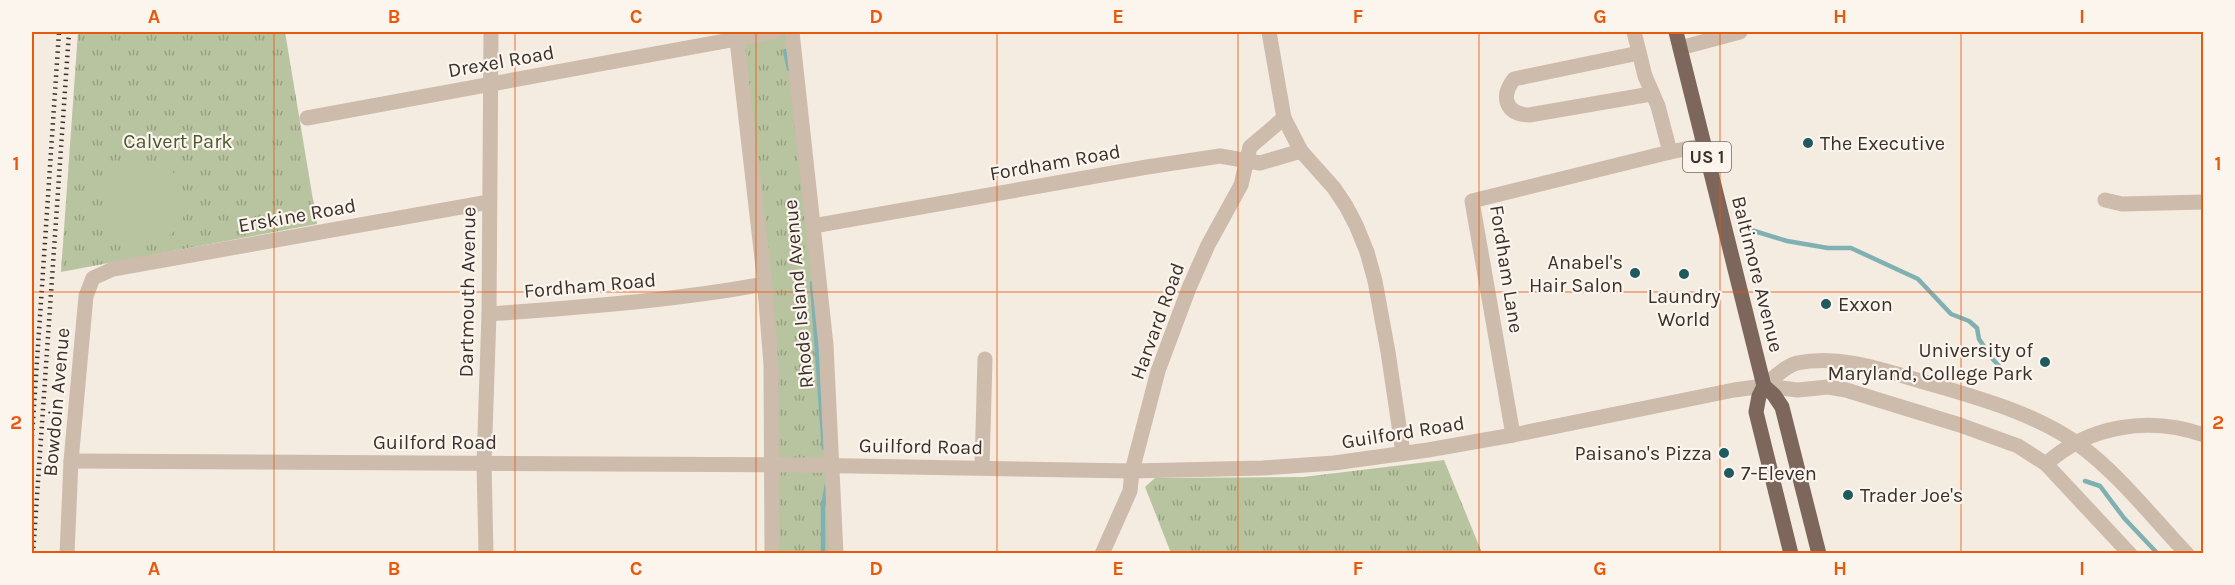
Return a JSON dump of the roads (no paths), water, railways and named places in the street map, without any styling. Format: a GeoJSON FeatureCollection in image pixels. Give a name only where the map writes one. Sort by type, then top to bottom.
{"type":"FeatureCollection","features":[{"type":"Feature","properties":{"kind":"main road","name":"Baltimore Avenue"},"geometry":{"type":"LineString","coordinates":[[1676,32],[1764,386],[1782,407],[1819,554]]}},
{"type":"Feature","properties":{"kind":"main road","name":"Baltimore Avenue"},"geometry":{"type":"LineString","coordinates":[[1764,386],[1759,396],[1756,412],[1791,554]]}},
{"type":"Feature","properties":{"kind":"street","name":"Dartmouth Avenue"},"geometry":{"type":"LineString","coordinates":[[486,554],[484,463],[489,314],[491,32]]}},
{"type":"Feature","properties":{"kind":"street","name":"Drexel Road"},"geometry":{"type":"LineString","coordinates":[[307,118],[736,35],[774,32]]}},
{"type":"Feature","properties":{"kind":"street","name":"Rhode Island Avenue"},"geometry":{"type":"LineString","coordinates":[[792,32],[826,345],[836,554]]}},
{"type":"Feature","properties":{"kind":"street"},"geometry":{"type":"LineString","coordinates":[[1269,32],[1284,118],[1301,151],[1334,188],[1346,206],[1367,252],[1375,281],[1388,352],[1403,453]]}},
{"type":"Feature","properties":{"kind":"street"},"geometry":{"type":"LineString","coordinates":[[1634,32],[1670,152]]}},
{"type":"Feature","properties":{"kind":"street"},"geometry":{"type":"LineString","coordinates":[[1680,48],[1740,32]]}},
{"type":"Feature","properties":{"kind":"street","name":"Rhode Island Avenue"},"geometry":{"type":"LineString","coordinates":[[736,35],[765,284],[771,366],[772,554]]}},
{"type":"Feature","properties":{"kind":"street"},"geometry":{"type":"LineString","coordinates":[[1639,53],[1514,79],[1508,87],[1507,102],[1511,110],[1529,115],[1651,94]]}},
{"type":"Feature","properties":{"kind":"street"},"geometry":{"type":"LineString","coordinates":[[1284,118],[1250,147],[1246,160],[1260,163],[1301,151]]}},
{"type":"Feature","properties":{"kind":"street","name":"Fordham Lane"},"geometry":{"type":"LineString","coordinates":[[1513,435],[1472,201],[1704,145]]}},
{"type":"Feature","properties":{"kind":"street","name":"Fordham Road"},"geometry":{"type":"LineString","coordinates":[[813,226],[1147,167],[1220,156],[1246,160]]}},
{"type":"Feature","properties":{"kind":"street","name":"Harvard Road"},"geometry":{"type":"LineString","coordinates":[[1102,554],[1130,491],[1132,471],[1158,371],[1208,245],[1241,185],[1246,160]]}},
{"type":"Feature","properties":{"kind":"street"},"geometry":{"type":"LineString","coordinates":[[2105,200],[2122,204],[2204,202]]}},
{"type":"Feature","properties":{"kind":"street","name":"Erskine Road"},"geometry":{"type":"LineString","coordinates":[[113,269],[489,202]]}},
{"type":"Feature","properties":{"kind":"street","name":"Bowdoin Avenue"},"geometry":{"type":"LineString","coordinates":[[67,554],[71,461],[88,286],[93,278],[113,269]]}},
{"type":"Feature","properties":{"kind":"street","name":"Fordham Road"},"geometry":{"type":"LineString","coordinates":[[489,314],[658,301],[765,284]]}},
{"type":"Feature","properties":{"kind":"street"},"geometry":{"type":"LineString","coordinates":[[982,467],[985,359]]}},
{"type":"Feature","properties":{"kind":"street"},"geometry":{"type":"LineString","coordinates":[[1764,386],[1791,365],[1835,361],[1868,366],[2007,407],[2075,442],[2099,460],[2187,554]]}},
{"type":"Feature","properties":{"kind":"street","name":"Guilford Road"},"geometry":{"type":"LineString","coordinates":[[71,461],[772,465],[1132,471],[1269,468],[1334,463],[1513,435],[1734,390],[1764,386],[1798,390],[1828,387],[1862,394],[2018,446],[2046,464],[2130,554]]}},
{"type":"Feature","properties":{"kind":"street"},"geometry":{"type":"LineString","coordinates":[[2046,464],[2075,442],[2093,434],[2118,428],[2145,424],[2172,426],[2204,435]]}},
{"type":"Feature","properties":{"kind":"waterway"},"geometry":{"type":"LineString","coordinates":[[785,51],[789,69]]}},
{"type":"Feature","properties":{"kind":"waterway"},"geometry":{"type":"LineString","coordinates":[[1751,230],[1787,241],[1828,248],[1851,248],[1918,279],[1951,314],[1969,321],[1977,328],[1979,339],[2006,374]]}},
{"type":"Feature","properties":{"kind":"waterway"},"geometry":{"type":"LineString","coordinates":[[812,283],[824,448]]}},
{"type":"Feature","properties":{"kind":"waterway"},"geometry":{"type":"LineString","coordinates":[[2085,481],[2100,486],[2124,518],[2158,554]]}},
{"type":"Feature","properties":{"kind":"waterway"},"geometry":{"type":"LineString","coordinates":[[823,554],[823,507],[827,484]]}},
{"type":"Feature","properties":{"kind":"railway"},"geometry":{"type":"LineString","coordinates":[[32,436],[59,32]]}},
{"type":"Feature","properties":{"kind":"railway"},"geometry":{"type":"LineString","coordinates":[[33,554],[69,32]]}},
{"type":"Feature","properties":{"kind":"place","name":"The Executive"},"geometry":{"type":"Point","coordinates":[1808,143]}},
{"type":"Feature","properties":{"kind":"place","name":"Anabel's Hair Salon"},"geometry":{"type":"Point","coordinates":[1635,273]}},
{"type":"Feature","properties":{"kind":"place","name":"Laundry World"},"geometry":{"type":"Point","coordinates":[1684,274]}},
{"type":"Feature","properties":{"kind":"place","name":"Exxon"},"geometry":{"type":"Point","coordinates":[1826,304]}},
{"type":"Feature","properties":{"kind":"place","name":"University of Maryland, College Park"},"geometry":{"type":"Point","coordinates":[2045,362]}},
{"type":"Feature","properties":{"kind":"place","name":"Paisano's Pizza"},"geometry":{"type":"Point","coordinates":[1724,453]}},
{"type":"Feature","properties":{"kind":"place","name":"7-Eleven"},"geometry":{"type":"Point","coordinates":[1729,473]}},
{"type":"Feature","properties":{"kind":"place","name":"Trader Joe's"},"geometry":{"type":"Point","coordinates":[1848,495]}},
{"type":"Feature","properties":{"kind":"park label","name":"Calvert Park"},"geometry":{"type":"Point","coordinates":[178,141]}}]}
